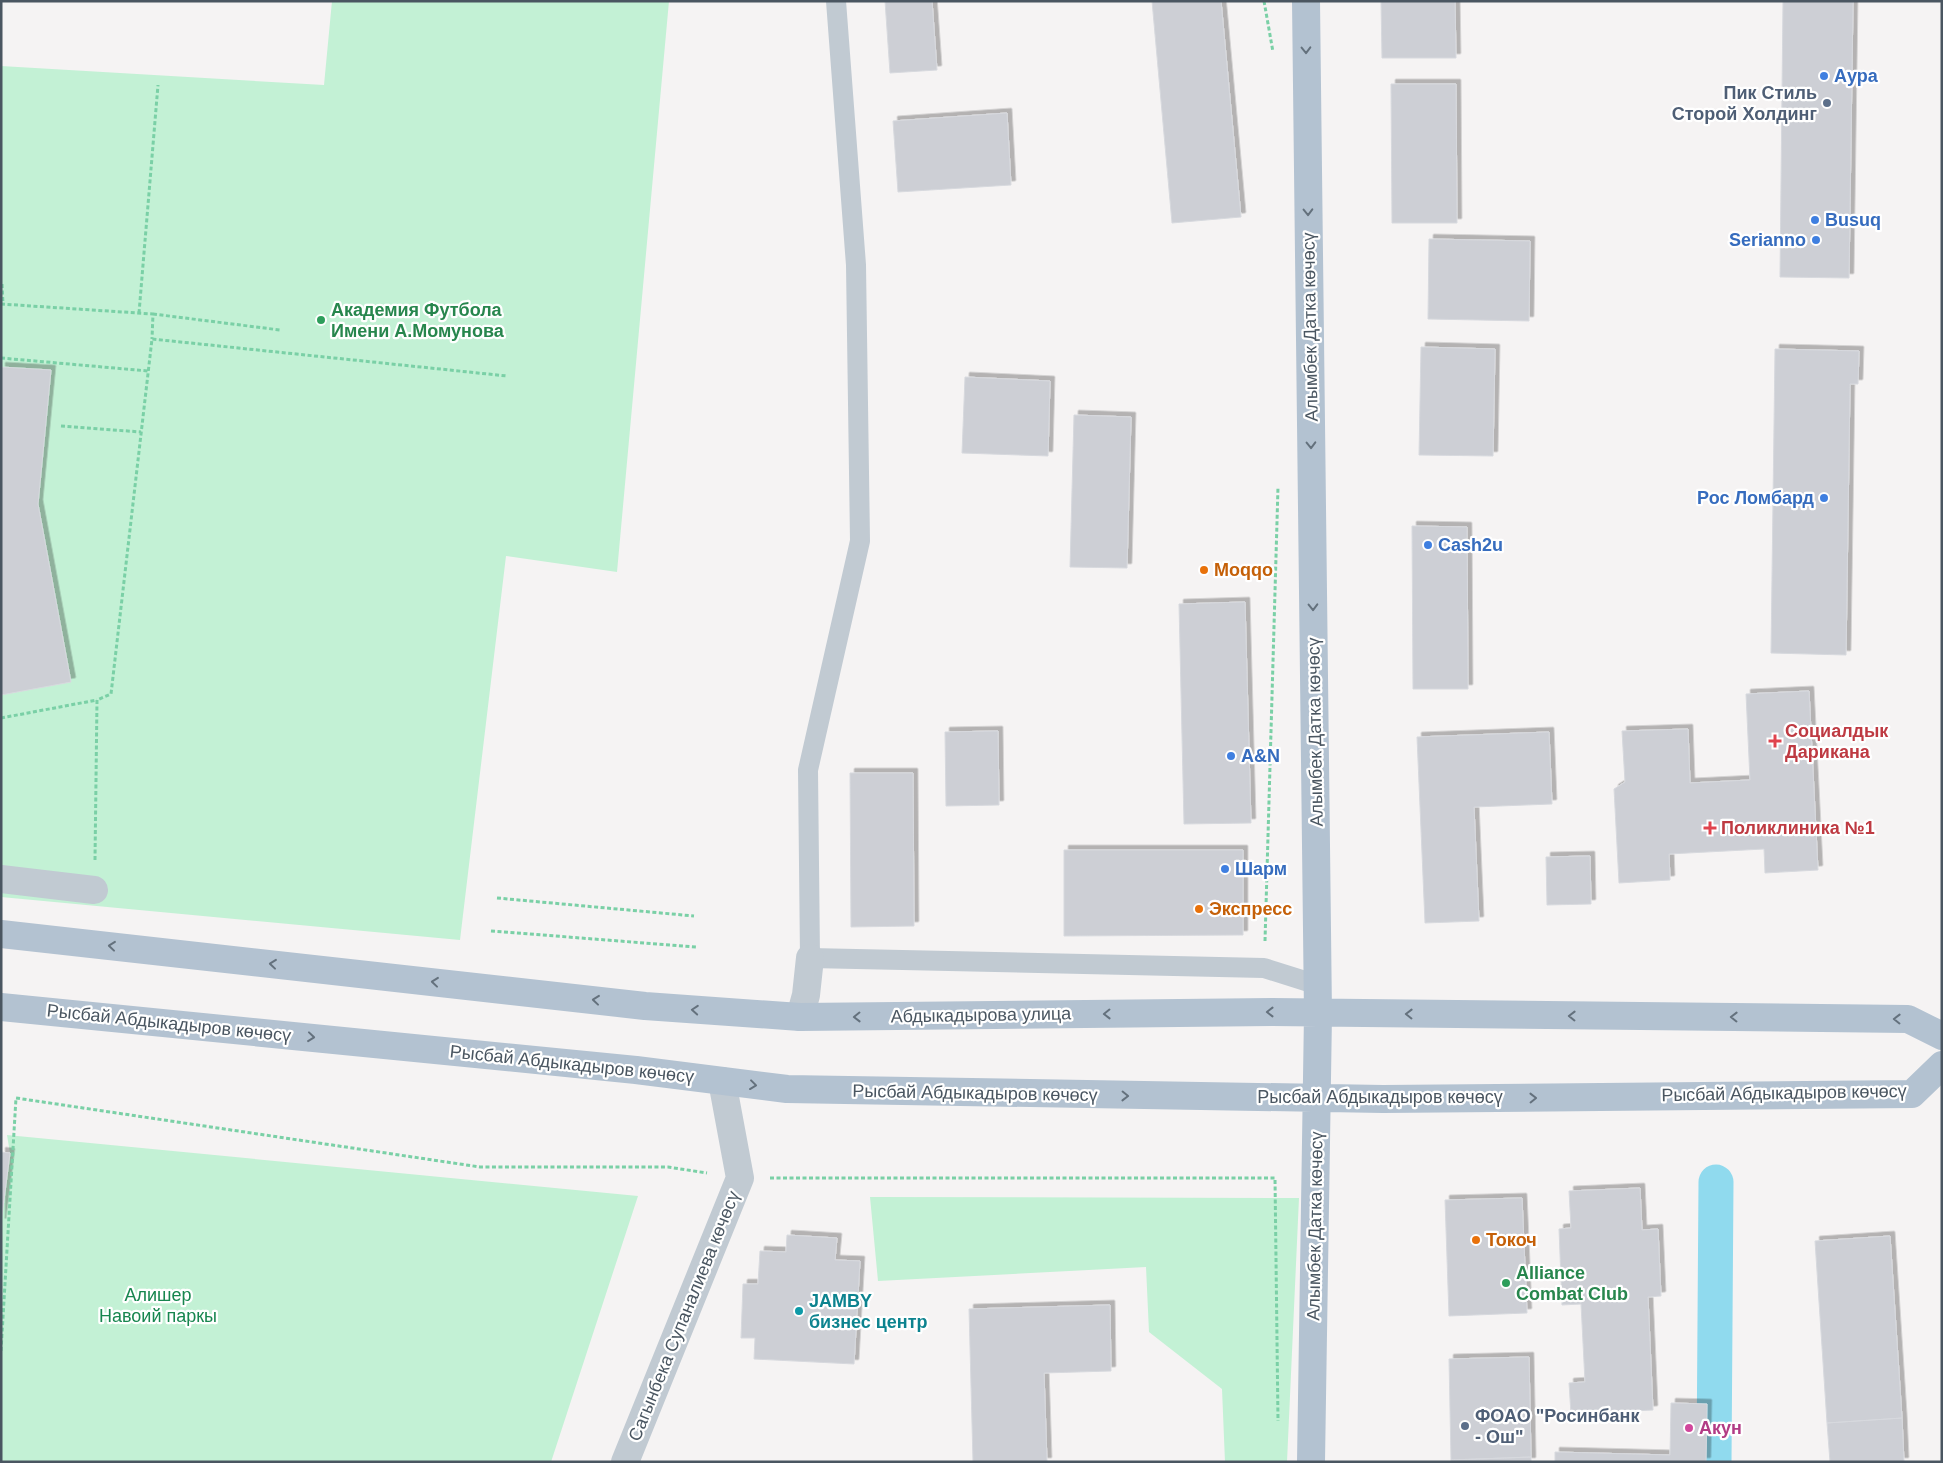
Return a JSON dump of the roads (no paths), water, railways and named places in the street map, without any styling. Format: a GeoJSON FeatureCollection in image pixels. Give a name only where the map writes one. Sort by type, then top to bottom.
{"type":"FeatureCollection","features":[{"type":"Feature","properties":{"kind":"main road","name":"Алымбек Датка көчөсү"},"geometry":{"type":"LineString","coordinates":[[1306,1],[1318,984],[1311,1462]]}},
{"type":"Feature","properties":{"kind":"main road","name":"Абдыкадырова улица"},"geometry":{"type":"LineString","coordinates":[[1,934],[645,1006],[800,1017],[1272,1012],[1318,1014]]}},
{"type":"Feature","properties":{"kind":"main road","name":"Рысбай Абдыкадыров көчөсү"},"geometry":{"type":"LineString","coordinates":[[1,1007],[636,1070],[787,1089],[1383,1099],[1912,1094],[1942,1065]]}},
{"type":"Feature","properties":{"kind":"main road"},"geometry":{"type":"LineString","coordinates":[[1318,1014],[1908,1019],[1942,1036]]}},
{"type":"Feature","properties":{"kind":"street"},"geometry":{"type":"LineString","coordinates":[[1,879],[94,890]]}},
{"type":"Feature","properties":{"kind":"street"},"geometry":{"type":"LineString","coordinates":[[800,1017],[806,994],[810,958]]}},
{"type":"Feature","properties":{"kind":"street","name":"Сагынбека Супаналиева көчөсү"},"geometry":{"type":"LineString","coordinates":[[625,1462],[740,1178],[722,1081]]}},
{"type":"Feature","properties":{"kind":"lane"},"geometry":{"type":"LineString","coordinates":[[836,1],[856,266],[860,541],[808,770],[810,958],[1264,968],[1318,984]]}},
{"type":"Feature","properties":{"kind":"waterway"},"geometry":{"type":"LineString","coordinates":[[1714,1462],[1716,1182]]}},
{"type":"Feature","properties":{"kind":"place","name":"Аура"},"geometry":{"type":"Point","coordinates":[1824,76]}},
{"type":"Feature","properties":{"kind":"place","name":"Пик Стиль Сторой Холдинг"},"geometry":{"type":"Point","coordinates":[1827,103]}},
{"type":"Feature","properties":{"kind":"place","name":"Busuq"},"geometry":{"type":"Point","coordinates":[1815,220]}},
{"type":"Feature","properties":{"kind":"place","name":"Serianno"},"geometry":{"type":"Point","coordinates":[1816,240]}},
{"type":"Feature","properties":{"kind":"place","name":"Академия Футбола Имени А.Момунова"},"geometry":{"type":"Point","coordinates":[321,320]}},
{"type":"Feature","properties":{"kind":"place","name":"Рос Ломбард"},"geometry":{"type":"Point","coordinates":[1824,498]}},
{"type":"Feature","properties":{"kind":"place","name":"Cash2u"},"geometry":{"type":"Point","coordinates":[1428,545]}},
{"type":"Feature","properties":{"kind":"place","name":"Moqqo"},"geometry":{"type":"Point","coordinates":[1204,570]}},
{"type":"Feature","properties":{"kind":"place","name":"Социалдык Дарикана"},"geometry":{"type":"Point","coordinates":[1775,741]}},
{"type":"Feature","properties":{"kind":"place","name":"A&N"},"geometry":{"type":"Point","coordinates":[1231,756]}},
{"type":"Feature","properties":{"kind":"place","name":"Поликлиника №1"},"geometry":{"type":"Point","coordinates":[1710,828]}},
{"type":"Feature","properties":{"kind":"place","name":"Шарм"},"geometry":{"type":"Point","coordinates":[1225,869]}},
{"type":"Feature","properties":{"kind":"place","name":"Экспресс"},"geometry":{"type":"Point","coordinates":[1199,909]}},
{"type":"Feature","properties":{"kind":"place","name":"Токоч"},"geometry":{"type":"Point","coordinates":[1476,1240]}},
{"type":"Feature","properties":{"kind":"place","name":"Alliance Combat Club"},"geometry":{"type":"Point","coordinates":[1506,1283]}},
{"type":"Feature","properties":{"kind":"place","name":"JAMBY бизнес центр"},"geometry":{"type":"Point","coordinates":[799,1311]}},
{"type":"Feature","properties":{"kind":"place","name":"ФОАО \"Росинбанк - Ош\""},"geometry":{"type":"Point","coordinates":[1465,1426]}},
{"type":"Feature","properties":{"kind":"place","name":"Акун"},"geometry":{"type":"Point","coordinates":[1689,1428]}},
{"type":"Feature","properties":{"kind":"park label","name":"Алишер Навоий паркы"},"geometry":{"type":"Point","coordinates":[158,1305]}}]}
